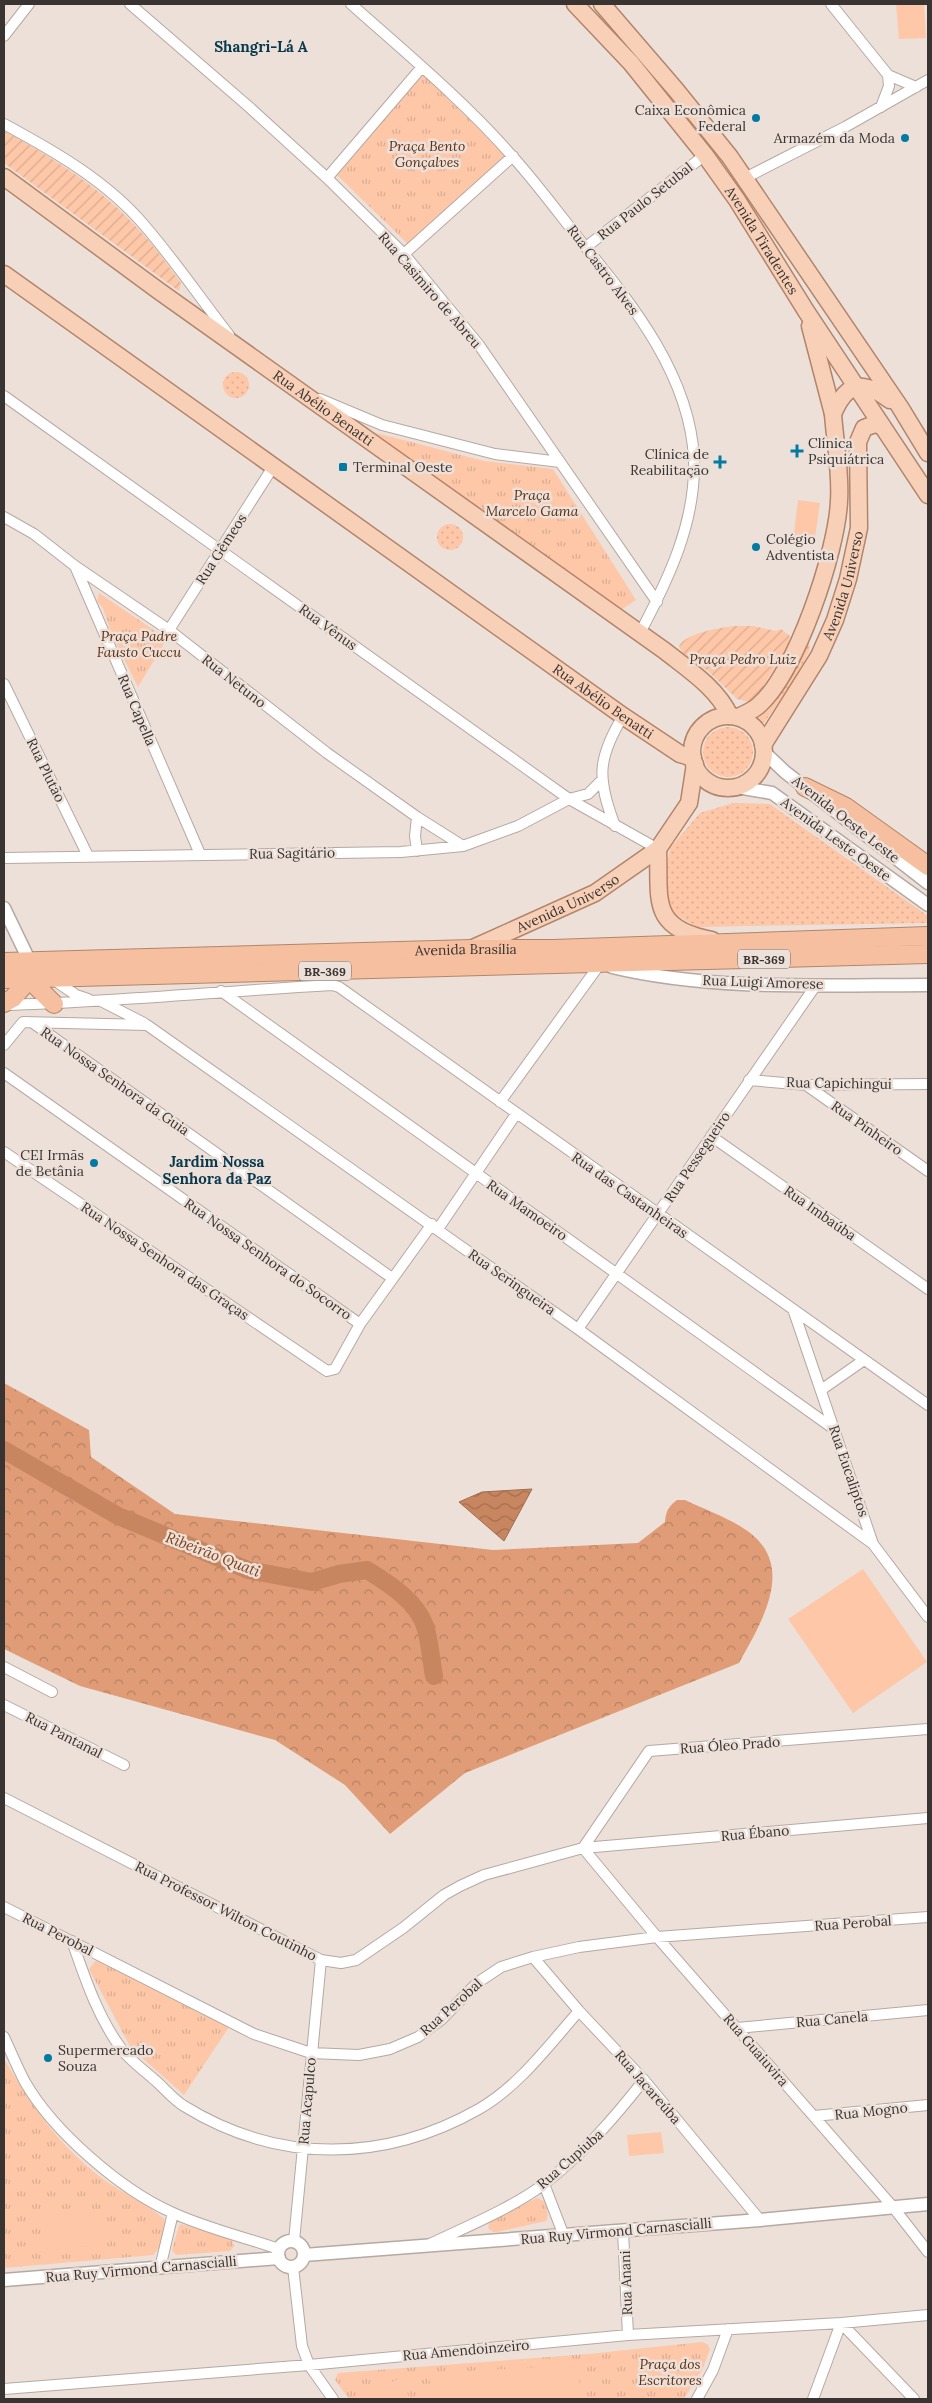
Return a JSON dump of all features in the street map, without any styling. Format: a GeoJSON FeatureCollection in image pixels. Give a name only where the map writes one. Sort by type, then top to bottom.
{"type":"FeatureCollection","features":[{"type":"Feature","properties":{"kind":"highway"},"geometry":{"type":"LineString","coordinates":[[805,787],[846,807],[928,866]]}},
{"type":"Feature","properties":{"kind":"highway","name":"Avenida Brasília"},"geometry":{"type":"LineString","coordinates":[[4,979],[29,971],[472,949],[553,949],[928,936]]}},
{"type":"Feature","properties":{"kind":"highway","name":"Avenida Brasília"},"geometry":{"type":"LineString","coordinates":[[5,959],[29,971],[50,978],[928,954]]}},
{"type":"Feature","properties":{"kind":"highway"},"geometry":{"type":"LineString","coordinates":[[4,1004],[13,998],[29,971],[54,1004]]}},
{"type":"Feature","properties":{"kind":"main road","name":"Avenida Tiradentes"},"geometry":{"type":"LineString","coordinates":[[590,6],[631,63],[705,155],[738,200],[806,311],[928,495]]}},
{"type":"Feature","properties":{"kind":"main road","name":"Avenida Tiradentes"},"geometry":{"type":"LineString","coordinates":[[590,6],[704,123],[745,178],[900,408],[928,453]]}},
{"type":"Feature","properties":{"kind":"main road"},"geometry":{"type":"LineString","coordinates":[[705,155],[728,177],[738,180],[745,178]]}},
{"type":"Feature","properties":{"kind":"main road","name":"Rua Abélio Benatti"},"geometry":{"type":"LineString","coordinates":[[4,177],[237,346],[640,633],[710,689],[734,717]]}},
{"type":"Feature","properties":{"kind":"main road","name":"Rua Abélio Benatti"},"geometry":{"type":"LineString","coordinates":[[4,274],[623,716],[680,754],[694,761]]}},
{"type":"Feature","properties":{"kind":"main road","name":"Avenida Universo"},"geometry":{"type":"LineString","coordinates":[[734,717],[750,712],[763,701],[788,662],[811,612],[831,553],[840,500],[833,414],[806,311]]}},
{"type":"Feature","properties":{"kind":"main road"},"geometry":{"type":"LineString","coordinates":[[833,414],[842,395],[856,386],[867,386],[876,389],[900,408]]}},
{"type":"Feature","properties":{"kind":"main road","name":"Avenida Universo"},"geometry":{"type":"LineString","coordinates":[[764,749],[819,656],[835,620],[850,570],[859,528],[858,442],[864,428],[876,424],[882,426]]}},
{"type":"Feature","properties":{"kind":"main road"},"geometry":{"type":"LineString","coordinates":[[840,500],[859,502]]}},
{"type":"Feature","properties":{"kind":"main road"},"geometry":{"type":"LineString","coordinates":[[734,717],[748,722],[757,730],[764,749],[762,764],[757,774],[748,782],[731,787],[714,785],[704,778],[694,761],[693,746],[697,735],[704,725],[714,719],[734,717]]}},
{"type":"Feature","properties":{"kind":"main road","name":"Avenida Universo"},"geometry":{"type":"LineString","coordinates":[[472,949],[595,893],[658,848],[688,803],[694,761]]}},
{"type":"Feature","properties":{"kind":"main road","name":"Avenida Universo"},"geometry":{"type":"LineString","coordinates":[[688,803],[706,793],[731,787]]}},
{"type":"Feature","properties":{"kind":"main road"},"geometry":{"type":"LineString","coordinates":[[658,848],[657,891],[666,920],[696,937],[724,943]]}},
{"type":"Feature","properties":{"kind":"street"},"geometry":{"type":"LineString","coordinates":[[4,36],[29,4]]}},
{"type":"Feature","properties":{"kind":"street","name":"Rua Casimiro de Abreu"},"geometry":{"type":"LineString","coordinates":[[130,4],[248,106],[327,178],[404,254],[479,345],[657,602]]}},
{"type":"Feature","properties":{"kind":"street","name":"Rua Castro Alves"},"geometry":{"type":"LineString","coordinates":[[351,4],[422,67],[513,156],[631,304],[663,358],[684,401],[694,458],[691,510],[677,557],[657,602],[640,633]]}},
{"type":"Feature","properties":{"kind":"street"},"geometry":{"type":"LineString","coordinates":[[831,4],[888,76],[916,87]]}},
{"type":"Feature","properties":{"kind":"street"},"geometry":{"type":"LineString","coordinates":[[327,178],[422,67]]}},
{"type":"Feature","properties":{"kind":"street"},"geometry":{"type":"LineString","coordinates":[[881,107],[889,86],[888,76]]}},
{"type":"Feature","properties":{"kind":"street"},"geometry":{"type":"LineString","coordinates":[[745,178],[881,107],[928,80]]}},
{"type":"Feature","properties":{"kind":"street"},"geometry":{"type":"LineString","coordinates":[[4,124],[57,153],[100,184],[144,225],[237,346]]}},
{"type":"Feature","properties":{"kind":"street","name":"Rua Paulo Setubal"},"geometry":{"type":"LineString","coordinates":[[586,247],[705,155]]}},
{"type":"Feature","properties":{"kind":"street"},"geometry":{"type":"LineString","coordinates":[[404,254],[513,156]]}},
{"type":"Feature","properties":{"kind":"street"},"geometry":{"type":"LineString","coordinates":[[302,392],[382,425],[494,454],[560,462]]}},
{"type":"Feature","properties":{"kind":"street","name":"Rua Vênus"},"geometry":{"type":"LineString","coordinates":[[4,396],[569,799],[658,848]]}},
{"type":"Feature","properties":{"kind":"street","name":"Rua Gêmeos"},"geometry":{"type":"LineString","coordinates":[[169,630],[273,467]]}},
{"type":"Feature","properties":{"kind":"street","name":"Rua Netuno"},"geometry":{"type":"LineString","coordinates":[[4,518],[34,534],[75,566],[169,630],[326,753],[417,817],[463,846]]}},
{"type":"Feature","properties":{"kind":"street","name":"Rua Capella"},"geometry":{"type":"LineString","coordinates":[[75,566],[200,854]]}},
{"type":"Feature","properties":{"kind":"street","name":"Rua Plutão"},"geometry":{"type":"LineString","coordinates":[[4,684],[88,856]]}},
{"type":"Feature","properties":{"kind":"street"},"geometry":{"type":"LineString","coordinates":[[616,826],[602,780],[601,764],[609,740],[623,716]]}},
{"type":"Feature","properties":{"kind":"street","name":"Avenida Oeste Leste"},"geometry":{"type":"LineString","coordinates":[[764,749],[805,787],[928,883]]}},
{"type":"Feature","properties":{"kind":"street","name":"Rua Sagitário"},"geometry":{"type":"LineString","coordinates":[[4,858],[417,850],[463,846],[518,826],[569,799],[588,794],[602,780]]}},
{"type":"Feature","properties":{"kind":"street","name":"Avenida Leste Oeste"},"geometry":{"type":"LineString","coordinates":[[731,787],[772,793],[928,905]]}},
{"type":"Feature","properties":{"kind":"street"},"geometry":{"type":"LineString","coordinates":[[417,817],[414,836],[417,850]]}},
{"type":"Feature","properties":{"kind":"street"},"geometry":{"type":"LineString","coordinates":[[4,908],[29,971]]}},
{"type":"Feature","properties":{"kind":"street"},"geometry":{"type":"LineString","coordinates":[[500,1102],[600,964]]}},
{"type":"Feature","properties":{"kind":"street","name":"Rua Luigi Amorese"},"geometry":{"type":"LineString","coordinates":[[600,964],[646,975],[725,982],[816,985],[928,985]]}},
{"type":"Feature","properties":{"kind":"street","name":"Rua Seringueira"},"geometry":{"type":"LineString","coordinates":[[50,978],[76,995],[98,1001],[147,1025],[578,1329],[873,1544]]}},
{"type":"Feature","properties":{"kind":"street","name":"Rua das Castanheiras"},"geometry":{"type":"LineString","coordinates":[[221,991],[332,985],[345,991],[794,1312],[928,1405]]}},
{"type":"Feature","properties":{"kind":"street","name":"Rua Pessegueiro"},"geometry":{"type":"LineString","coordinates":[[578,1329],[816,985]]}},
{"type":"Feature","properties":{"kind":"street"},"geometry":{"type":"LineString","coordinates":[[4,1004],[54,1004],[221,991]]}},
{"type":"Feature","properties":{"kind":"street","name":"Rua Mamoeiro"},"geometry":{"type":"LineString","coordinates":[[221,991],[834,1428]]}},
{"type":"Feature","properties":{"kind":"street"},"geometry":{"type":"LineString","coordinates":[[4,1045],[23,1022],[33,1024],[147,1025]]}},
{"type":"Feature","properties":{"kind":"street","name":"Rua Nossa Senhora da Guia"},"geometry":{"type":"LineString","coordinates":[[33,1024],[392,1278]]}},
{"type":"Feature","properties":{"kind":"street","name":"Rua Nossa Senhora do Socorro"},"geometry":{"type":"LineString","coordinates":[[4,1072],[360,1324]]}},
{"type":"Feature","properties":{"kind":"street","name":"Rua Capichingui"},"geometry":{"type":"LineString","coordinates":[[749,1080],[806,1085],[928,1084]]}},
{"type":"Feature","properties":{"kind":"street","name":"Rua Pinheiro"},"geometry":{"type":"LineString","coordinates":[[806,1085],[928,1171]]}},
{"type":"Feature","properties":{"kind":"street"},"geometry":{"type":"LineString","coordinates":[[360,1324],[392,1278],[476,1174],[516,1114]]}},
{"type":"Feature","properties":{"kind":"street","name":"Rua Imbaúba"},"geometry":{"type":"LineString","coordinates":[[711,1136],[928,1289]]}},
{"type":"Feature","properties":{"kind":"street","name":"Rua Nossa Senhora das Graças"},"geometry":{"type":"LineString","coordinates":[[4,1152],[327,1371],[334,1369],[360,1324]]}},
{"type":"Feature","properties":{"kind":"street","name":"Rua Eucaliptos"},"geometry":{"type":"LineString","coordinates":[[794,1312],[873,1544],[928,1618]]}},
{"type":"Feature","properties":{"kind":"street"},"geometry":{"type":"LineString","coordinates":[[821,1390],[864,1360]]}},
{"type":"Feature","properties":{"kind":"street"},"geometry":{"type":"LineString","coordinates":[[4,1667],[52,1692]]}},
{"type":"Feature","properties":{"kind":"street","name":"Rua Pantanal"},"geometry":{"type":"LineString","coordinates":[[4,1705],[124,1766]]}},
{"type":"Feature","properties":{"kind":"street","name":"Rua Óleo Prado"},"geometry":{"type":"LineString","coordinates":[[583,1848],[649,1751],[928,1729]]}},
{"type":"Feature","properties":{"kind":"street","name":"Rua Professor Wilton Coutinho"},"geometry":{"type":"LineString","coordinates":[[4,1798],[321,1960],[341,1963],[356,1960],[404,1928],[444,1895],[460,1886],[484,1875],[583,1848]]}},
{"type":"Feature","properties":{"kind":"street","name":"Rua Ébano"},"geometry":{"type":"LineString","coordinates":[[583,1848],[928,1818]]}},
{"type":"Feature","properties":{"kind":"street","name":"Rua Guaiuvira"},"geometry":{"type":"LineString","coordinates":[[583,1848],[657,1937],[893,2207],[928,2252]]}},
{"type":"Feature","properties":{"kind":"street","name":"Rua Perobal"},"geometry":{"type":"LineString","coordinates":[[4,1907],[254,2034],[311,2053],[359,2055],[390,2049],[418,2038],[441,2020],[477,1982],[501,1967],[533,1957],[580,1947],[657,1937],[928,1917]]}},
{"type":"Feature","properties":{"kind":"street"},"geometry":{"type":"LineString","coordinates":[[72,1941],[96,2008],[121,2049],[183,2106],[246,2136],[303,2149],[382,2147],[434,2132],[481,2108],[517,2081],[579,2011]]}},
{"type":"Feature","properties":{"kind":"street","name":"Rua Jacareúba"},"geometry":{"type":"LineString","coordinates":[[533,1957],[579,2011],[644,2080],[760,2220]]}},
{"type":"Feature","properties":{"kind":"street","name":"Rua Acapulco"},"geometry":{"type":"LineString","coordinates":[[294,2241],[321,1960]]}},
{"type":"Feature","properties":{"kind":"street","name":"Rua Canela"},"geometry":{"type":"LineString","coordinates":[[737,2028],[928,2010]]}},
{"type":"Feature","properties":{"kind":"street"},"geometry":{"type":"LineString","coordinates":[[4,2037],[26,2082],[65,2133],[112,2176],[154,2204],[173,2213],[279,2254],[285,2265],[294,2267],[301,2263],[304,2255],[303,2248],[294,2241],[285,2242],[279,2254]]}},
{"type":"Feature","properties":{"kind":"street","name":"Rua Cupiuba"},"geometry":{"type":"LineString","coordinates":[[427,2246],[488,2216],[544,2184],[590,2145],[644,2080]]}},
{"type":"Feature","properties":{"kind":"street","name":"Rua Mogno"},"geometry":{"type":"LineString","coordinates":[[814,2116],[928,2105]]}},
{"type":"Feature","properties":{"kind":"street"},"geometry":{"type":"LineString","coordinates":[[544,2184],[564,2236]]}},
{"type":"Feature","properties":{"kind":"street","name":"Rua Ruy Virmond Carnascialli"},"geometry":{"type":"LineString","coordinates":[[304,2255],[760,2220],[928,2204]]}},
{"type":"Feature","properties":{"kind":"street"},"geometry":{"type":"LineString","coordinates":[[160,2268],[173,2213]]}},
{"type":"Feature","properties":{"kind":"street","name":"Rua Anani"},"geometry":{"type":"LineString","coordinates":[[624,2231],[628,2335]]}},
{"type":"Feature","properties":{"kind":"street","name":"Rua Ruy Virmond Carnascialli"},"geometry":{"type":"LineString","coordinates":[[4,2280],[160,2268],[279,2254]]}},
{"type":"Feature","properties":{"kind":"street"},"geometry":{"type":"LineString","coordinates":[[294,2267],[302,2346],[309,2364],[333,2399]]}},
{"type":"Feature","properties":{"kind":"street","name":"Rua Amendoinzeiro"},"geometry":{"type":"LineString","coordinates":[[4,2389],[628,2335],[841,2323],[928,2315]]}},
{"type":"Feature","properties":{"kind":"street"},"geometry":{"type":"LineString","coordinates":[[813,2399],[841,2323],[914,2399]]}},
{"type":"Feature","properties":{"kind":"street"},"geometry":{"type":"LineString","coordinates":[[697,2399],[713,2370],[728,2329]]}},
{"type":"Feature","properties":{"kind":"green space"},"geometry":{"type":"Polygon","coordinates":[[[896,4],[924,4],[926,38],[899,39],[896,4]]]}},
{"type":"Feature","properties":{"kind":"green space","name":"Praça Bento Gonçalves"},"geometry":{"type":"Polygon","coordinates":[[[423,74],[508,156],[409,245],[336,174],[423,74]]]}},
{"type":"Feature","properties":{"kind":"green space"},"geometry":{"type":"Polygon","coordinates":[[[4,131],[59,163],[111,202],[157,251],[181,283],[179,291],[4,163],[4,131]]]}},
{"type":"Feature","properties":{"kind":"green space"},"geometry":{"type":"Polygon","coordinates":[[[236,372],[245,376],[249,385],[245,394],[236,398],[227,394],[223,385],[227,376],[236,372]]]}},
{"type":"Feature","properties":{"kind":"green space","name":"Praça Marcelo Gama"},"geometry":{"type":"Polygon","coordinates":[[[365,430],[484,461],[553,469],[636,600],[621,610],[365,430]]]}},
{"type":"Feature","properties":{"kind":"green space"},"geometry":{"type":"Polygon","coordinates":[[[798,500],[820,503],[814,544],[793,541],[798,500]]]}},
{"type":"Feature","properties":{"kind":"green space"},"geometry":{"type":"Polygon","coordinates":[[[450,524],[459,528],[463,537],[459,546],[450,550],[441,546],[437,537],[441,528],[450,524]]]}},
{"type":"Feature","properties":{"kind":"green space","name":"Praça Padre Fausto Cuccu"},"geometry":{"type":"Polygon","coordinates":[[[99,593],[167,639],[138,687],[112,635],[103,608],[97,601],[99,593]]]}},
{"type":"Feature","properties":{"kind":"green space","name":"Praça Pedro Luiz"},"geometry":{"type":"Polygon","coordinates":[[[733,626],[753,626],[776,631],[781,629],[790,636],[787,648],[757,696],[748,702],[737,699],[708,671],[682,652],[679,646],[683,641],[695,634],[733,626]]]}},
{"type":"Feature","properties":{"kind":"green space"},"geometry":{"type":"Polygon","coordinates":[[[807,637],[810,647],[809,652],[794,680],[764,723],[757,716],[807,637]]]}},
{"type":"Feature","properties":{"kind":"green space"},"geometry":{"type":"Polygon","coordinates":[[[723,727],[733,727],[746,734],[753,747],[753,757],[746,770],[733,777],[723,777],[714,773],[707,766],[703,757],[703,747],[707,738],[714,731],[723,727]]]}},
{"type":"Feature","properties":{"kind":"green space"},"geometry":{"type":"Polygon","coordinates":[[[733,803],[770,804],[928,916],[928,923],[697,927],[674,914],[664,885],[670,848],[700,813],[733,803]]]}},
{"type":"Feature","properties":{"kind":"green space"},"geometry":{"type":"Polygon","coordinates":[[[4,1383],[89,1430],[91,1457],[175,1514],[493,1550],[638,1543],[665,1522],[668,1510],[677,1500],[685,1500],[736,1524],[760,1542],[769,1558],[772,1575],[771,1593],[757,1629],[739,1663],[465,1773],[390,1834],[345,1785],[275,1740],[80,1686],[4,1649],[4,1383]]]}},
{"type":"Feature","properties":{"kind":"green space"},"geometry":{"type":"Polygon","coordinates":[[[863,1569],[927,1662],[853,1713],[788,1619],[863,1569]]]}},
{"type":"Feature","properties":{"kind":"green space"},"geometry":{"type":"Polygon","coordinates":[[[97,1959],[229,2027],[184,2095],[131,2048],[89,1969],[97,1959]]]}},
{"type":"Feature","properties":{"kind":"green space"},"geometry":{"type":"Polygon","coordinates":[[[4,2059],[36,2109],[72,2153],[103,2179],[150,2208],[164,2219],[165,2229],[163,2238],[159,2248],[153,2255],[4,2268],[4,2059]]]}},
{"type":"Feature","properties":{"kind":"green space"},"geometry":{"type":"Polygon","coordinates":[[[661,2132],[664,2153],[629,2156],[627,2135],[661,2132]]]}},
{"type":"Feature","properties":{"kind":"green space"},"geometry":{"type":"Polygon","coordinates":[[[537,2198],[544,2201],[547,2209],[546,2221],[497,2232],[493,2232],[488,2228],[490,2220],[537,2198]]]}},
{"type":"Feature","properties":{"kind":"green space"},"geometry":{"type":"Polygon","coordinates":[[[102,2213],[105,2245],[42,2249],[39,2215],[102,2213]]]}},
{"type":"Feature","properties":{"kind":"green space"},"geometry":{"type":"Polygon","coordinates":[[[181,2224],[232,2240],[234,2246],[230,2251],[176,2255],[172,2250],[181,2224]]]}},
{"type":"Feature","properties":{"kind":"green space","name":"Praça dos Escritores"},"geometry":{"type":"Polygon","coordinates":[[[702,2342],[707,2344],[710,2349],[703,2368],[684,2399],[349,2399],[335,2380],[338,2373],[588,2354],[702,2342]]]}},
{"type":"Feature","properties":{"kind":"green space"},"geometry":{"type":"Polygon","coordinates":[[[579,2365],[580,2399],[431,2399],[429,2373],[579,2365]]]}},
{"type":"Feature","properties":{"kind":"green space"},"geometry":{"type":"Polygon","coordinates":[[[401,2378],[410,2399],[365,2399],[362,2394],[401,2378]]]}},
{"type":"Feature","properties":{"kind":"water"},"geometry":{"type":"Polygon","coordinates":[[[532,1489],[504,1541],[459,1502],[482,1492],[532,1489]]]}},
{"type":"Feature","properties":{"kind":"waterway","name":"Ribeirão Quati"},"geometry":{"type":"LineString","coordinates":[[4,1450],[118,1516],[248,1570],[312,1582],[339,1574],[367,1570],[401,1594],[421,1617],[428,1638],[434,1676]]}},
{"type":"Feature","properties":{"kind":"place","name":"Caixa Econômica Federal"},"geometry":{"type":"Point","coordinates":[756,118]}},
{"type":"Feature","properties":{"kind":"place","name":"Armazém da Moda"},"geometry":{"type":"Point","coordinates":[905,138]}},
{"type":"Feature","properties":{"kind":"place","name":"Clínica Psiquiátrica"},"geometry":{"type":"Point","coordinates":[797,451]}},
{"type":"Feature","properties":{"kind":"place","name":"Clínica de Reabilitação"},"geometry":{"type":"Point","coordinates":[720,462]}},
{"type":"Feature","properties":{"kind":"place","name":"Terminal Oeste"},"geometry":{"type":"Point","coordinates":[343,467]}},
{"type":"Feature","properties":{"kind":"place","name":"Colégio Adventista"},"geometry":{"type":"Point","coordinates":[756,547]}},
{"type":"Feature","properties":{"kind":"place","name":"CEI Irmãs de Betânia"},"geometry":{"type":"Point","coordinates":[94,1163]}},
{"type":"Feature","properties":{"kind":"place","name":"Supermercado Souza"},"geometry":{"type":"Point","coordinates":[48,2058]}},
{"type":"Feature","properties":{"kind":"district","name":"Shangri-Lá A"},"geometry":{"type":"Point","coordinates":[261,46]}},
{"type":"Feature","properties":{"kind":"district","name":"Jardim Nossa Senhora da Paz"},"geometry":{"type":"Point","coordinates":[217,1170]}}]}
